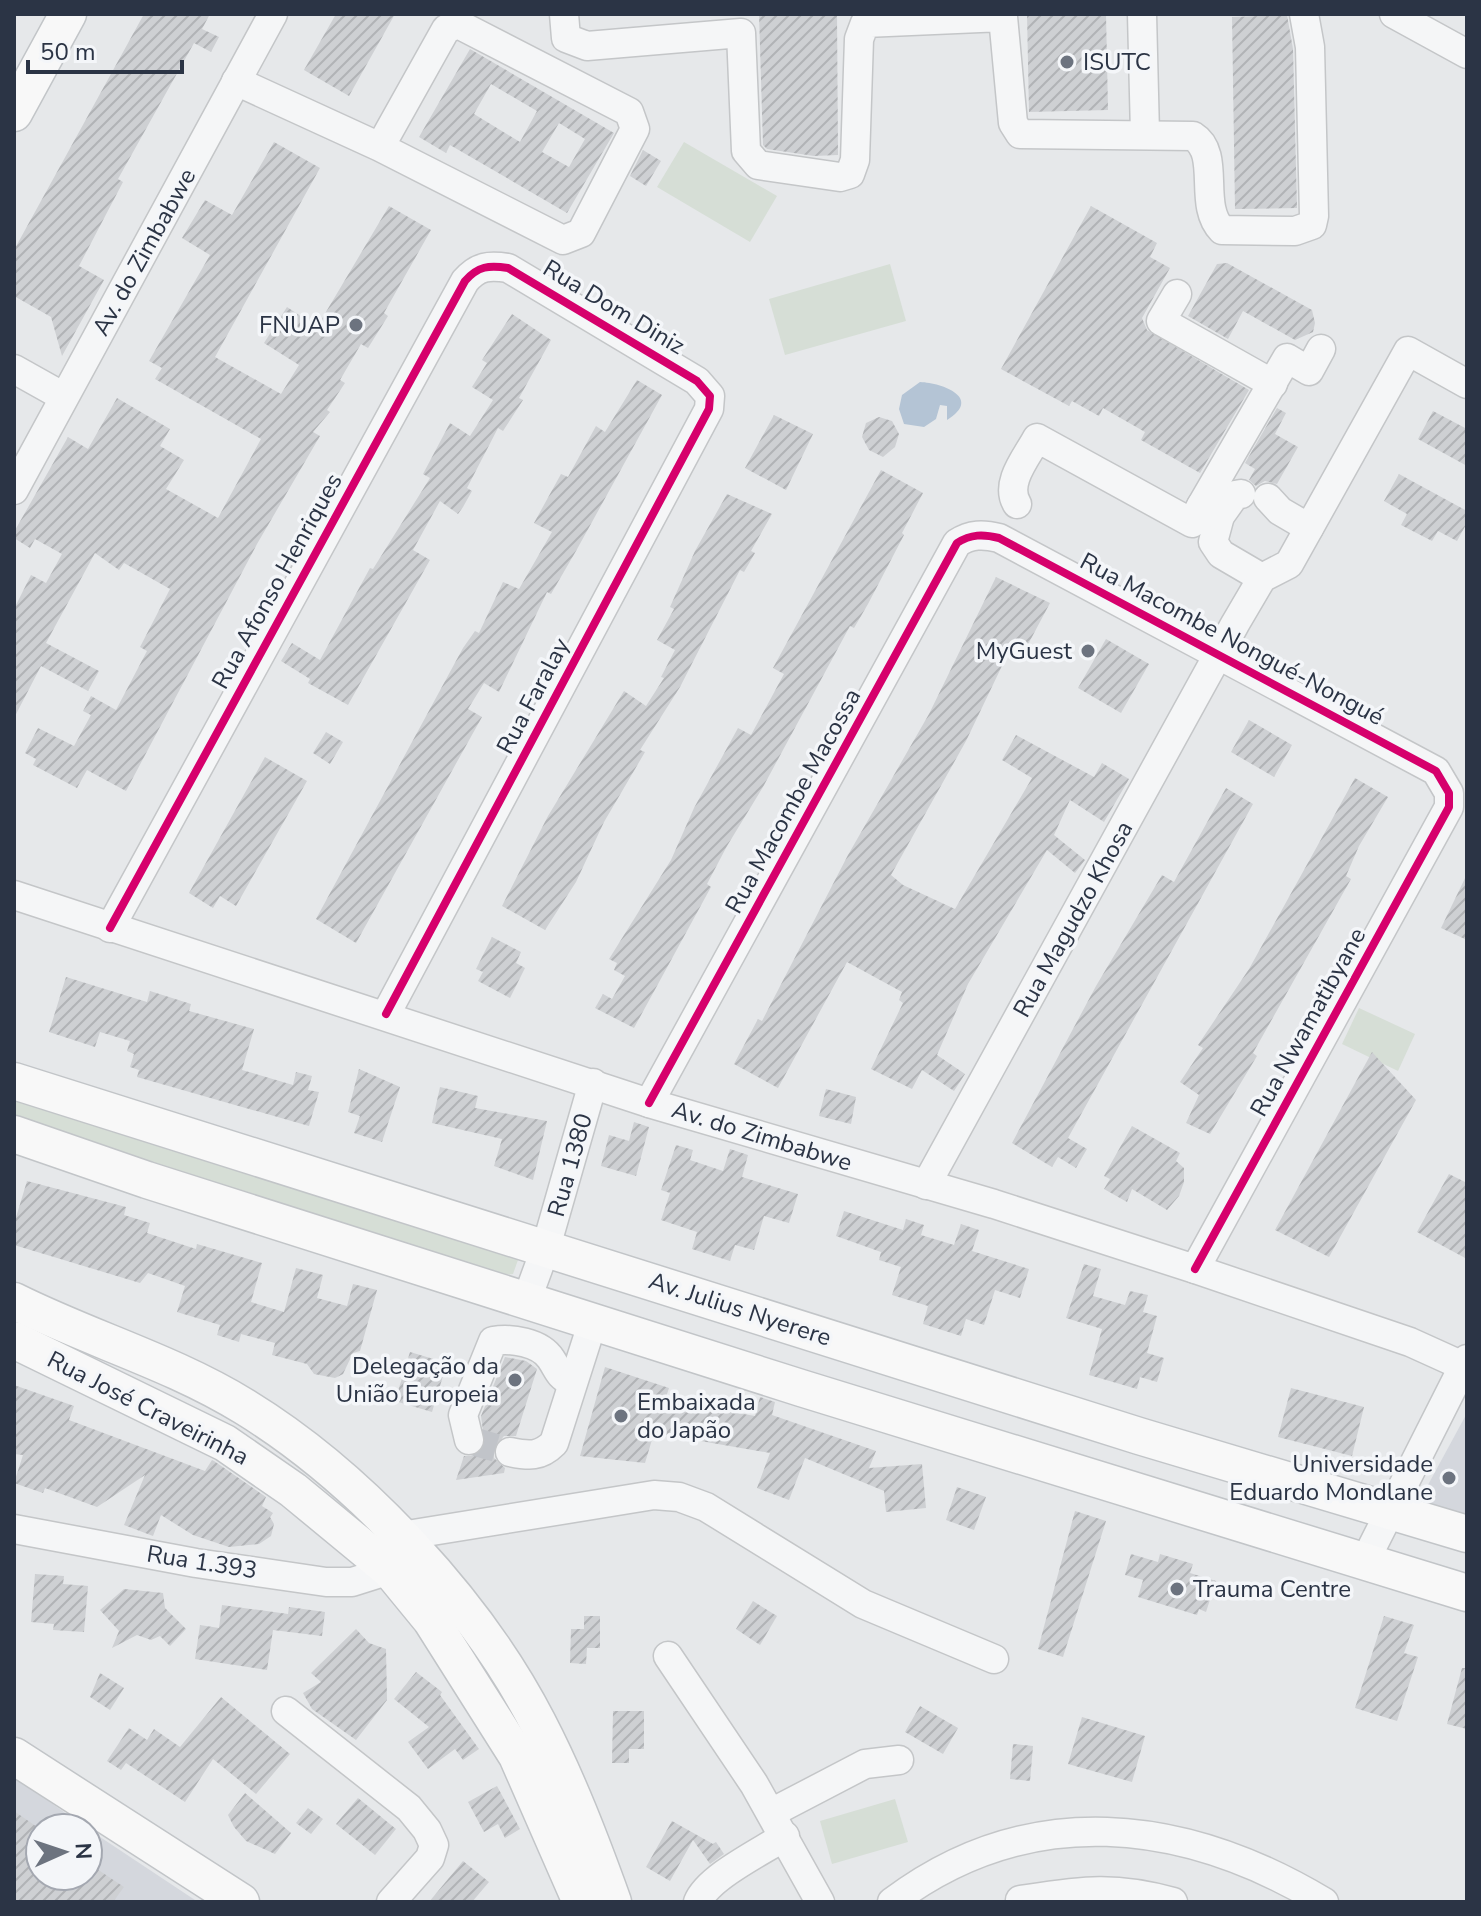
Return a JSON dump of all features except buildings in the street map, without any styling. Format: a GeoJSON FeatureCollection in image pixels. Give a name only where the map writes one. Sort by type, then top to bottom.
{"type":"FeatureCollection","features":[{"type":"Feature","properties":{"kind":"main road"},"geometry":{"type":"LineString","coordinates":[[14,113],[68,14]]}},
{"type":"Feature","properties":{"kind":"main road","name":"Av. Julius Nyerere"},"geometry":{"type":"LineString","coordinates":[[14,1081],[1139,1436],[1467,1534]]}},
{"type":"Feature","properties":{"kind":"main road"},"geometry":{"type":"LineString","coordinates":[[14,1134],[147,1180],[593,1321],[1467,1593]]}},
{"type":"Feature","properties":{"kind":"main road","name":"Rua José Craveirinha"},"geometry":{"type":"LineString","coordinates":[[14,1301],[160,1362],[246,1408],[325,1467],[401,1536],[434,1572],[482,1635],[537,1720],[580,1810],[613,1902]]}},
{"type":"Feature","properties":{"kind":"main road","name":"Rua José Craveirinha"},"geometry":{"type":"LineString","coordinates":[[14,1340],[225,1443],[293,1490],[390,1570],[431,1620],[517,1756],[581,1902]]}},
{"type":"Feature","properties":{"kind":"main road"},"geometry":{"type":"LineString","coordinates":[[14,1756],[241,1902]]}},
{"type":"Feature","properties":{"kind":"street","name":"Av. do Zimbabwe"},"geometry":{"type":"LineString","coordinates":[[14,490],[273,14]]}},
{"type":"Feature","properties":{"kind":"street"},"geometry":{"type":"LineString","coordinates":[[564,14],[566,38],[587,46],[699,25],[740,24],[746,151],[752,159],[769,168],[840,177],[850,174],[855,160],[859,39],[865,23],[1003,16],[1016,131],[1027,136],[1193,136],[1205,148],[1210,213],[1222,230],[1304,231],[1312,225],[1310,47],[1304,14]]}},
{"type":"Feature","properties":{"kind":"street"},"geometry":{"type":"LineString","coordinates":[[1142,14],[1145,134]]}},
{"type":"Feature","properties":{"kind":"street"},"geometry":{"type":"LineString","coordinates":[[1394,14],[1467,54]]}},
{"type":"Feature","properties":{"kind":"street"},"geometry":{"type":"LineString","coordinates":[[236,81],[380,147],[563,240],[570,240],[581,233],[635,129],[629,112],[458,24],[446,29],[380,147]]}},
{"type":"Feature","properties":{"kind":"street","name":"Rua Dom Diniz"},"geometry":{"type":"LineString","coordinates":[[490,266],[508,268],[697,381],[710,396]]}},
{"type":"Feature","properties":{"kind":"street","name":"Rua Afonso Henriques"},"geometry":{"type":"LineString","coordinates":[[110,928],[465,281],[475,269],[490,266]]}},
{"type":"Feature","properties":{"kind":"street"},"geometry":{"type":"LineString","coordinates":[[1177,294],[1161,321],[1273,384]]}},
{"type":"Feature","properties":{"kind":"street"},"geometry":{"type":"LineString","coordinates":[[1321,349],[1309,371],[1287,358],[1210,511],[1213,542],[1221,554],[1262,578],[1289,564],[1408,351],[1467,384]]}},
{"type":"Feature","properties":{"kind":"street"},"geometry":{"type":"LineString","coordinates":[[14,369],[64,397]]}},
{"type":"Feature","properties":{"kind":"street","name":"Rua Faralay"},"geometry":{"type":"LineString","coordinates":[[386,1014],[709,409],[710,396]]}},
{"type":"Feature","properties":{"kind":"street"},"geometry":{"type":"LineString","coordinates":[[1017,504],[1012,497],[1015,478],[1037,438],[1192,523],[1235,495],[1255,496],[1309,528]]}},
{"type":"Feature","properties":{"kind":"street","name":"Rua Macombe Nongué-Nongué"},"geometry":{"type":"LineString","coordinates":[[984,534],[999,538],[1436,771],[1449,793]]}},
{"type":"Feature","properties":{"kind":"street","name":"Rua Macombe Macossa"},"geometry":{"type":"LineString","coordinates":[[649,1103],[957,543],[966,537],[984,534]]}},
{"type":"Feature","properties":{"kind":"street","name":"Rua Magudzo Khosa"},"geometry":{"type":"LineString","coordinates":[[926,1185],[1262,578]]}},
{"type":"Feature","properties":{"kind":"street","name":"Rua Nwamatibyane"},"geometry":{"type":"LineString","coordinates":[[1195,1269],[1449,807],[1449,793]]}},
{"type":"Feature","properties":{"kind":"street","name":"Av. do Zimbabwe"},"geometry":{"type":"LineString","coordinates":[[14,895],[386,1014],[649,1103],[1195,1269],[1465,1362]]}},
{"type":"Feature","properties":{"kind":"street","name":"Rua 1380"},"geometry":{"type":"LineString","coordinates":[[527,1299],[546,1247],[593,1083]]}},
{"type":"Feature","properties":{"kind":"street"},"geometry":{"type":"LineString","coordinates":[[510,1452],[528,1456],[544,1453],[554,1443],[593,1321]]}},
{"type":"Feature","properties":{"kind":"street"},"geometry":{"type":"LineString","coordinates":[[469,1440],[463,1415],[485,1353],[493,1341],[508,1338],[541,1349],[551,1359],[557,1374],[571,1382]]}},
{"type":"Feature","properties":{"kind":"street"},"geometry":{"type":"LineString","coordinates":[[1365,1561],[1465,1362]]}},
{"type":"Feature","properties":{"kind":"street"},"geometry":{"type":"LineString","coordinates":[[401,1536],[654,1495],[679,1497],[706,1507],[863,1604],[994,1659]]}},
{"type":"Feature","properties":{"kind":"street","name":"Rua 1.393"},"geometry":{"type":"LineString","coordinates":[[14,1529],[196,1563],[326,1582],[352,1582],[390,1570]]}},
{"type":"Feature","properties":{"kind":"street"},"geometry":{"type":"LineString","coordinates":[[668,1656],[778,1825],[820,1902]]}},
{"type":"Feature","properties":{"kind":"street"},"geometry":{"type":"LineString","coordinates":[[286,1711],[409,1808],[427,1830],[434,1845],[430,1858],[391,1902]]}},
{"type":"Feature","properties":{"kind":"street"},"geometry":{"type":"LineString","coordinates":[[698,1902],[702,1891],[778,1825],[865,1764],[899,1760]]}},
{"type":"Feature","properties":{"kind":"street"},"geometry":{"type":"LineString","coordinates":[[892,1902],[956,1863],[998,1847],[1077,1833],[1128,1832],[1208,1847],[1251,1862],[1324,1902]]}},
{"type":"Feature","properties":{"kind":"street"},"geometry":{"type":"LineString","coordinates":[[916,1902],[959,1877],[1033,1853],[1088,1847],[1125,1847],[1204,1864],[1242,1877],[1286,1902]]}},
{"type":"Feature","properties":{"kind":"street"},"geometry":{"type":"LineString","coordinates":[[1020,1900],[1099,1888],[1137,1892],[1173,1902]]}},
{"type":"Feature","properties":{"kind":"shaded area"},"geometry":{"type":"Polygon","coordinates":[[[684,142],[777,196],[750,242],[657,187],[684,142]]]}},
{"type":"Feature","properties":{"kind":"shaded area"},"geometry":{"type":"Polygon","coordinates":[[[890,264],[906,321],[785,355],[769,299],[890,264]]]}},
{"type":"Feature","properties":{"kind":"shaded area"},"geometry":{"type":"Polygon","coordinates":[[[1359,1008],[1415,1034],[1398,1071],[1342,1044],[1359,1008]]]}},
{"type":"Feature","properties":{"kind":"shaded area"},"geometry":{"type":"Polygon","coordinates":[[[14,1094],[514,1248],[518,1260],[513,1274],[501,1275],[14,1120],[14,1094]]]}},
{"type":"Feature","properties":{"kind":"shaded area","name":"Universidade Eduardo Mondlane"},"geometry":{"type":"Polygon","coordinates":[[[1467,1413],[1467,1522],[1416,1507],[1467,1413]]]}},
{"type":"Feature","properties":{"kind":"shaded area"},"geometry":{"type":"Polygon","coordinates":[[[14,1776],[64,1812],[24,1812],[24,1892],[104,1892],[104,1840],[198,1902],[14,1902],[14,1776]]]}},
{"type":"Feature","properties":{"kind":"shaded area"},"geometry":{"type":"Polygon","coordinates":[[[895,1799],[908,1842],[832,1864],[820,1821],[895,1799]]]}},
{"type":"Feature","properties":{"kind":"water"},"geometry":{"type":"Polygon","coordinates":[[[920,382],[939,385],[956,393],[961,405],[957,412],[947,420],[947,406],[940,405],[936,419],[924,427],[904,424],[899,409],[902,395],[920,382]]]}},
{"type":"Feature","properties":{"kind":"tunnel"},"geometry":{"type":"LineString","coordinates":[[469,1440],[510,1452]]}},
{"type":"Feature","properties":{"kind":"cycle path"},"geometry":{"type":"LineString","coordinates":[[110,928],[465,281],[484,268],[508,268],[697,381],[710,396],[709,409],[386,1014]]}},
{"type":"Feature","properties":{"kind":"cycle path"},"geometry":{"type":"LineString","coordinates":[[649,1103],[957,543],[977,536],[999,538],[1436,771],[1449,793],[1449,807],[1195,1269]]}},
{"type":"Feature","properties":{"kind":"place","name":"ISUTC"},"geometry":{"type":"Point","coordinates":[1067,62]}},
{"type":"Feature","properties":{"kind":"place","name":"FNUAP"},"geometry":{"type":"Point","coordinates":[356,325]}},
{"type":"Feature","properties":{"kind":"place","name":"MyGuest"},"geometry":{"type":"Point","coordinates":[1088,651]}},
{"type":"Feature","properties":{"kind":"place","name":"Delegação da União Europeia"},"geometry":{"type":"Point","coordinates":[515,1380]}},
{"type":"Feature","properties":{"kind":"place","name":"Embaixada do Japão"},"geometry":{"type":"Point","coordinates":[621,1416]}},
{"type":"Feature","properties":{"kind":"place","name":"Universidade Eduardo Mondlane"},"geometry":{"type":"Point","coordinates":[1449,1478]}},
{"type":"Feature","properties":{"kind":"place","name":"Trauma Centre"},"geometry":{"type":"Point","coordinates":[1177,1589]}}]}
